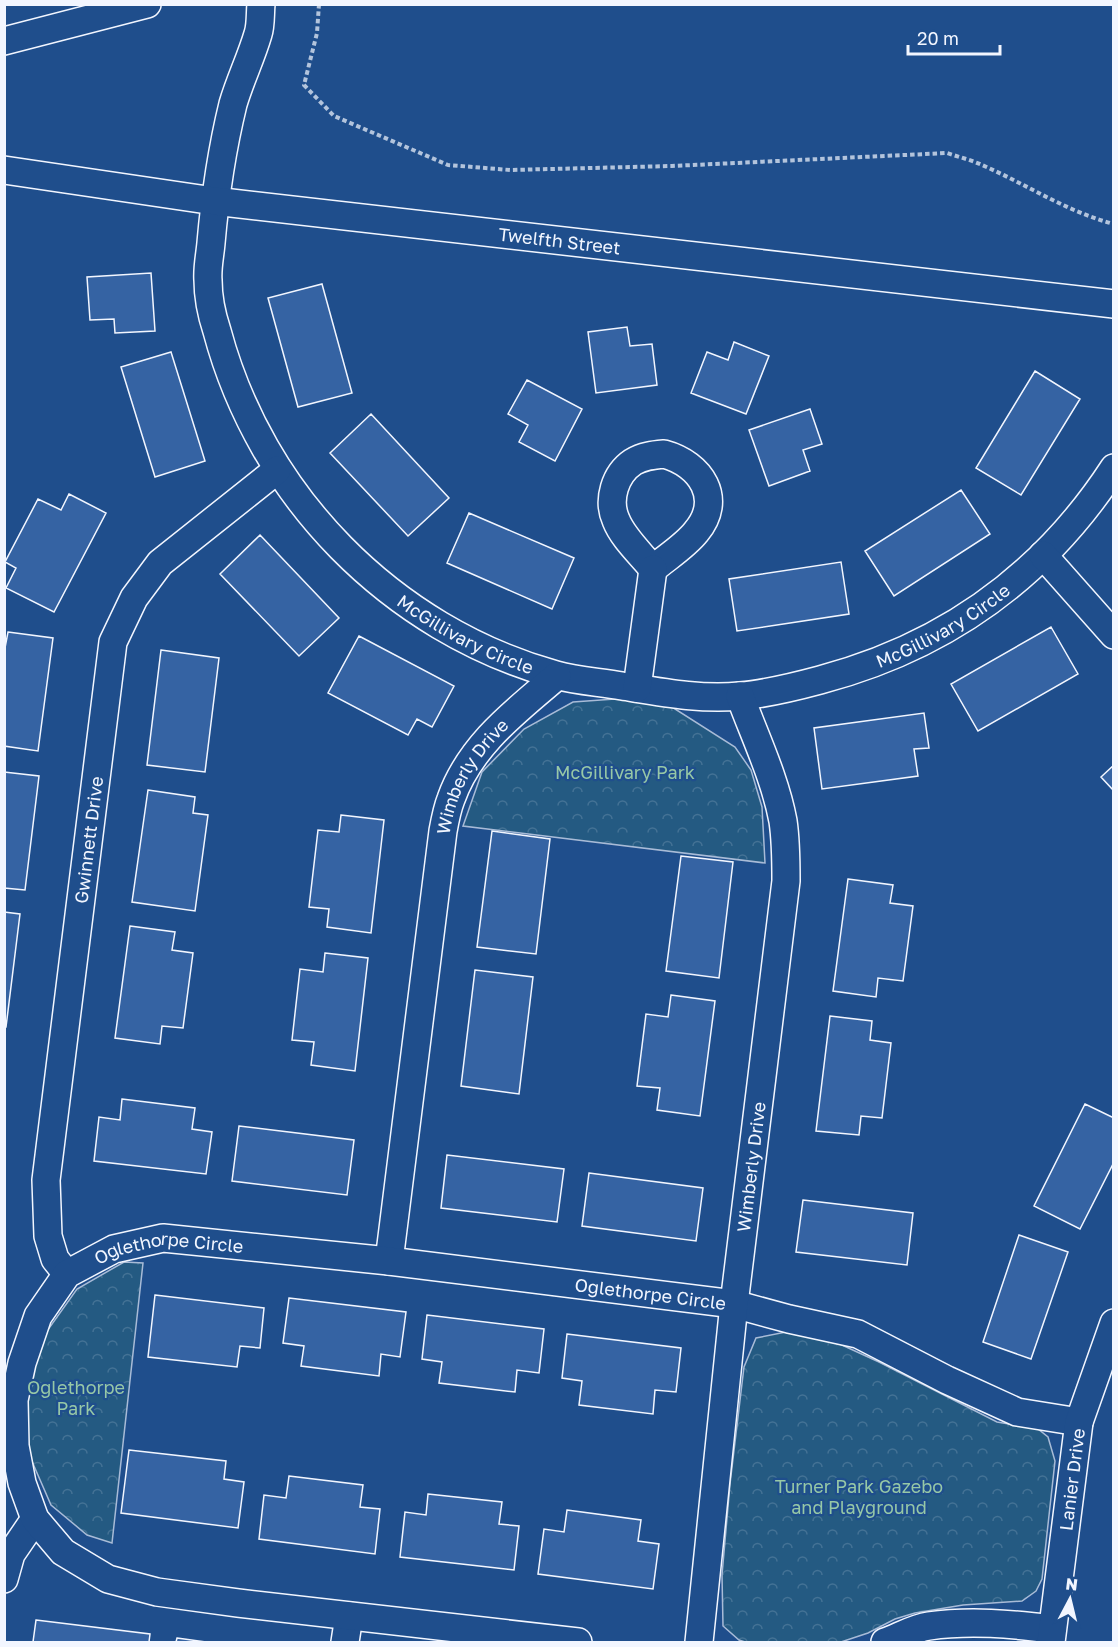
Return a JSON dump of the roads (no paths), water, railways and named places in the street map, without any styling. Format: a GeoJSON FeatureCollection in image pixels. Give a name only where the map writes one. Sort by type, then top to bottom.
{"type":"FeatureCollection","features":[{"type":"Feature","properties":{"kind":"street"},"geometry":{"type":"LineString","coordinates":[[4,41],[147,4]]}},
{"type":"Feature","properties":{"kind":"street","name":"McGillivary Circle"},"geometry":{"type":"LineString","coordinates":[[261,4],[259,30],[234,104],[214,201],[207,281],[216,328],[230,374],[251,422],[278,470],[314,520],[379,584],[409,606],[455,633],[495,654],[557,676],[699,696],[740,696],[800,686],[840,675],[930,639],[1004,591],[1064,534],[1095,496],[1113,468]]}},
{"type":"Feature","properties":{"kind":"street","name":"Twelfth Street"},"geometry":{"type":"LineString","coordinates":[[4,170],[214,201],[1113,304]]}},
{"type":"Feature","properties":{"kind":"street","name":"Gwinnett Drive"},"geometry":{"type":"LineString","coordinates":[[68,1274],[56,1259],[48,1236],[46,1180],[113,642],[134,598],[160,563],[278,470]]}},
{"type":"Feature","properties":{"kind":"street"},"geometry":{"type":"LineString","coordinates":[[1043,555],[1113,635]]}},
{"type":"Feature","properties":{"kind":"street"},"geometry":{"type":"LineString","coordinates":[[637,688],[653,569]]}},
{"type":"Feature","properties":{"kind":"street","name":"Wimberly Drive"},"geometry":{"type":"LineString","coordinates":[[388,1261],[443,831],[451,799],[462,775],[486,741],[506,719],[557,676]]}},
{"type":"Feature","properties":{"kind":"street","name":"Wimberly Drive"},"geometry":{"type":"LineString","coordinates":[[699,1642],[734,1304],[786,881],[783,819],[740,696]]}},
{"type":"Feature","properties":{"kind":"street","name":"Oglethorpe Circle"},"geometry":{"type":"LineString","coordinates":[[578,1642],[238,1604],[157,1592],[108,1579],[63,1552],[35,1519],[20,1473],[15,1446],[14,1400],[21,1364],[38,1316],[68,1274],[114,1249],[163,1238],[215,1242],[734,1304],[858,1334],[947,1380],[1017,1412],[1079,1422]]}},
{"type":"Feature","properties":{"kind":"street","name":"Lanier Drive"},"geometry":{"type":"LineString","coordinates":[[1051,1636],[1079,1422],[1113,1323]]}},
{"type":"Feature","properties":{"kind":"street"},"geometry":{"type":"LineString","coordinates":[[4,1579],[11,1554],[35,1519]]}},
{"type":"Feature","properties":{"kind":"street"},"geometry":{"type":"LineString","coordinates":[[345,1642],[349,1616]]}},
{"type":"Feature","properties":{"kind":"street"},"geometry":{"type":"LineString","coordinates":[[885,1642],[927,1626],[971,1623],[1012,1624],[1051,1636]]}},
{"type":"Feature","properties":{"kind":"park label","name":"McGillivary Park"},"geometry":{"type":"Point","coordinates":[625,772]}},
{"type":"Feature","properties":{"kind":"park label","name":"Oglethorpe Park"},"geometry":{"type":"Point","coordinates":[76,1397]}},
{"type":"Feature","properties":{"kind":"park label","name":"Turner Park Gazebo and Playground"},"geometry":{"type":"Point","coordinates":[859,1496]}}]}
